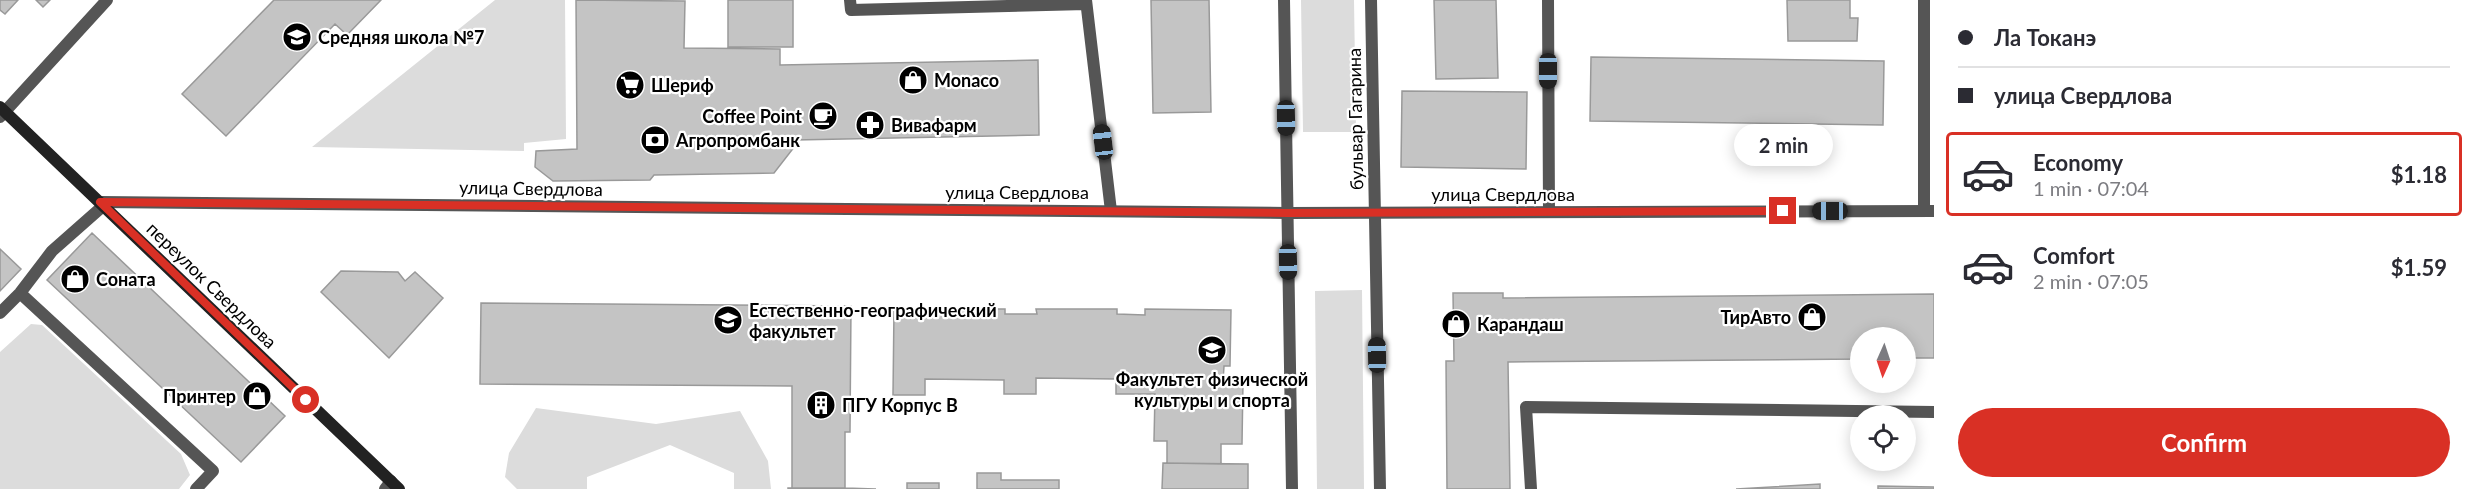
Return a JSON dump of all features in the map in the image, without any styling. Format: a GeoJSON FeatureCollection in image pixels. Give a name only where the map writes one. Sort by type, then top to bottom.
{"type":"FeatureCollection","features":[{"type":"Feature","properties":{"kind":"main road","name":"переулок Свердлова"},"geometry":{"type":"LineString","coordinates":[[2,112],[101,204],[392,486]]}},
{"type":"Feature","properties":{"kind":"street"},"geometry":{"type":"LineString","coordinates":[[2,112],[107,0]]}},
{"type":"Feature","properties":{"kind":"street"},"geometry":{"type":"LineString","coordinates":[[850,0],[851,10],[1086,2],[1111,211]]}},
{"type":"Feature","properties":{"kind":"street"},"geometry":{"type":"LineString","coordinates":[[1284,0],[1292,489]]}},
{"type":"Feature","properties":{"kind":"street","name":"бульвар Гагарина"},"geometry":{"type":"LineString","coordinates":[[1371,0],[1380,489]]}},
{"type":"Feature","properties":{"kind":"street"},"geometry":{"type":"LineString","coordinates":[[1548,0],[1549,212]]}},
{"type":"Feature","properties":{"kind":"street"},"geometry":{"type":"LineString","coordinates":[[1924,0],[1929,211]]}},
{"type":"Feature","properties":{"kind":"street"},"geometry":{"type":"LineString","coordinates":[[0,313],[20,292],[52,251],[101,204]]}},
{"type":"Feature","properties":{"kind":"street","name":"улица Свердлова"},"geometry":{"type":"LineString","coordinates":[[101,204],[1287,213],[1929,211]]}},
{"type":"Feature","properties":{"kind":"street"},"geometry":{"type":"LineString","coordinates":[[20,292],[213,471],[196,489]]}},
{"type":"Feature","properties":{"kind":"street"},"geometry":{"type":"LineString","coordinates":[[1531,489],[1527,407],[1934,412]]}},
{"type":"Feature","properties":{"kind":"shaded area"},"geometry":{"type":"Polygon","coordinates":[[[495,0],[565,0],[566,139],[524,143],[524,151],[312,147],[495,0]]]}},
{"type":"Feature","properties":{"kind":"shaded area"},"geometry":{"type":"Polygon","coordinates":[[[1301,0],[1354,0],[1356,132],[1303,132],[1301,0]]]}},
{"type":"Feature","properties":{"kind":"shaded area"},"geometry":{"type":"Polygon","coordinates":[[[1362,290],[1364,489],[1317,489],[1315,291],[1362,290]]]}},
{"type":"Feature","properties":{"kind":"shaded area"},"geometry":{"type":"Polygon","coordinates":[[[31,324],[42,325],[181,454],[190,475],[179,489],[0,489],[0,352],[31,324]]]}},
{"type":"Feature","properties":{"kind":"shaded area"},"geometry":{"type":"Polygon","coordinates":[[[536,408],[656,424],[740,411],[768,461],[771,489],[734,489],[734,473],[670,445],[587,477],[587,489],[517,489],[505,477],[509,453],[536,408]]]}},
{"type":"Feature","properties":{"kind":"building"},"geometry":{"type":"Polygon","coordinates":[[[0,0],[18,0],[5,14],[0,10],[0,0]]]}},
{"type":"Feature","properties":{"kind":"building"},"geometry":{"type":"Polygon","coordinates":[[[36,0],[50,0],[43,7],[36,0]]]}},
{"type":"Feature","properties":{"kind":"building"},"geometry":{"type":"Polygon","coordinates":[[[274,0],[381,0],[347,35],[335,24],[226,136],[182,94],[274,0]]]}},
{"type":"Feature","properties":{"kind":"building"},"geometry":{"type":"Polygon","coordinates":[[[576,0],[685,1],[684,48],[780,49],[780,65],[1038,60],[1039,135],[795,140],[795,146],[774,173],[654,175],[650,180],[553,181],[535,167],[536,151],[577,149],[576,0]]]}},
{"type":"Feature","properties":{"kind":"building"},"geometry":{"type":"Polygon","coordinates":[[[728,0],[793,0],[793,47],[728,47],[728,0]]]}},
{"type":"Feature","properties":{"kind":"building"},"geometry":{"type":"Polygon","coordinates":[[[1151,0],[1209,0],[1211,112],[1153,113],[1151,0]]]}},
{"type":"Feature","properties":{"kind":"building"},"geometry":{"type":"Polygon","coordinates":[[[1434,0],[1496,0],[1498,78],[1436,79],[1434,0]]]}},
{"type":"Feature","properties":{"kind":"building"},"geometry":{"type":"Polygon","coordinates":[[[1787,0],[1850,0],[1850,18],[1858,18],[1857,41],[1788,41],[1787,0]]]}},
{"type":"Feature","properties":{"kind":"building"},"geometry":{"type":"Polygon","coordinates":[[[1591,57],[1884,61],[1883,125],[1590,121],[1591,57]]]}},
{"type":"Feature","properties":{"kind":"building"},"geometry":{"type":"Polygon","coordinates":[[[1402,91],[1527,92],[1526,169],[1401,167],[1402,91]]]}},
{"type":"Feature","properties":{"kind":"building"},"geometry":{"type":"Polygon","coordinates":[[[92,233],[285,416],[241,462],[47,280],[92,233]]]}},
{"type":"Feature","properties":{"kind":"building"},"geometry":{"type":"Polygon","coordinates":[[[0,249],[21,269],[0,291],[0,249]]]}},
{"type":"Feature","properties":{"kind":"building"},"geometry":{"type":"Polygon","coordinates":[[[341,271],[398,272],[405,281],[415,272],[443,298],[389,358],[321,292],[341,271]]]}},
{"type":"Feature","properties":{"kind":"building"},"geometry":{"type":"Polygon","coordinates":[[[1453,293],[1503,293],[1503,298],[1934,294],[1934,358],[1916,358],[1916,327],[1850,327],[1850,359],[1508,362],[1510,489],[1447,489],[1446,361],[1454,361],[1453,293]]]}},
{"type":"Feature","properties":{"kind":"building","name":"ПГУ Корпус В"},"geometry":{"type":"Polygon","coordinates":[[[481,303],[851,306],[850,432],[845,432],[845,488],[792,488],[792,386],[480,384],[481,303]]]}},
{"type":"Feature","properties":{"kind":"building"},"geometry":{"type":"Polygon","coordinates":[[[894,309],[1005,309],[1005,314],[1037,314],[1036,309],[1117,309],[1117,314],[1145,315],[1145,309],[1231,310],[1230,366],[1224,366],[1223,382],[1243,382],[1242,444],[1221,444],[1221,464],[1167,463],[1167,441],[1154,441],[1155,394],[1116,394],[1116,379],[1036,378],[1036,394],[1004,394],[1004,380],[925,379],[925,395],[893,395],[894,309]]]}},
{"type":"Feature","properties":{"kind":"building"},"geometry":{"type":"Polygon","coordinates":[[[1163,463],[1248,464],[1248,489],[1162,489],[1163,463]]]}},
{"type":"Feature","properties":{"kind":"building"},"geometry":{"type":"Polygon","coordinates":[[[977,473],[1001,473],[1001,480],[1059,480],[1059,489],[977,489],[977,473]]]}},
{"type":"Feature","properties":{"kind":"building"},"geometry":{"type":"Polygon","coordinates":[[[907,483],[939,483],[939,489],[907,489],[907,483]]]}},
{"type":"Feature","properties":{"kind":"building"},"geometry":{"type":"Polygon","coordinates":[[[1820,484],[1820,489],[1736,489],[1820,484]]]}},
{"type":"Feature","properties":{"kind":"building"},"geometry":{"type":"Polygon","coordinates":[[[1878,486],[1934,487],[1934,489],[1878,489],[1878,486]]]}},
{"type":"Feature","properties":{"kind":"building"},"geometry":{"type":"Polygon","coordinates":[[[845,488],[876,489],[788,489],[845,488]]]}},
{"type":"Feature","properties":{"kind":"place","name":"Средняя школа №7"},"geometry":{"type":"Point","coordinates":[297,37]}},
{"type":"Feature","properties":{"kind":"place","name":"Monaco"},"geometry":{"type":"Point","coordinates":[913,80]}},
{"type":"Feature","properties":{"kind":"place","name":"Шериф"},"geometry":{"type":"Point","coordinates":[630,85]}},
{"type":"Feature","properties":{"kind":"place","name":"Coffee Point"},"geometry":{"type":"Point","coordinates":[823,116]}},
{"type":"Feature","properties":{"kind":"place","name":"Вивафарм"},"geometry":{"type":"Point","coordinates":[870,125]}},
{"type":"Feature","properties":{"kind":"place","name":"Агропромбанк"},"geometry":{"type":"Point","coordinates":[655,140]}},
{"type":"Feature","properties":{"kind":"place","name":"Соната"},"geometry":{"type":"Point","coordinates":[75,279]}},
{"type":"Feature","properties":{"kind":"place","name":"ТирАвто"},"geometry":{"type":"Point","coordinates":[1812,317]}},
{"type":"Feature","properties":{"kind":"place","name":"Естественно-географический факультет"},"geometry":{"type":"Point","coordinates":[728,320]}},
{"type":"Feature","properties":{"kind":"place","name":"Карандаш"},"geometry":{"type":"Point","coordinates":[1456,324]}},
{"type":"Feature","properties":{"kind":"place","name":"Факультет физической культуры и спорта"},"geometry":{"type":"Point","coordinates":[1212,350]}},
{"type":"Feature","properties":{"kind":"place","name":"Принтер"},"geometry":{"type":"Point","coordinates":[257,396]}},
{"type":"Feature","properties":{"kind":"place","name":"ПГУ Корпус В"},"geometry":{"type":"Point","coordinates":[821,405]}},
{"type":"Feature","properties":{"kind":"route"},"geometry":{"type":"LineString","coordinates":[[306,400],[100,202],[1287,213],[1783,211]]}}]}
